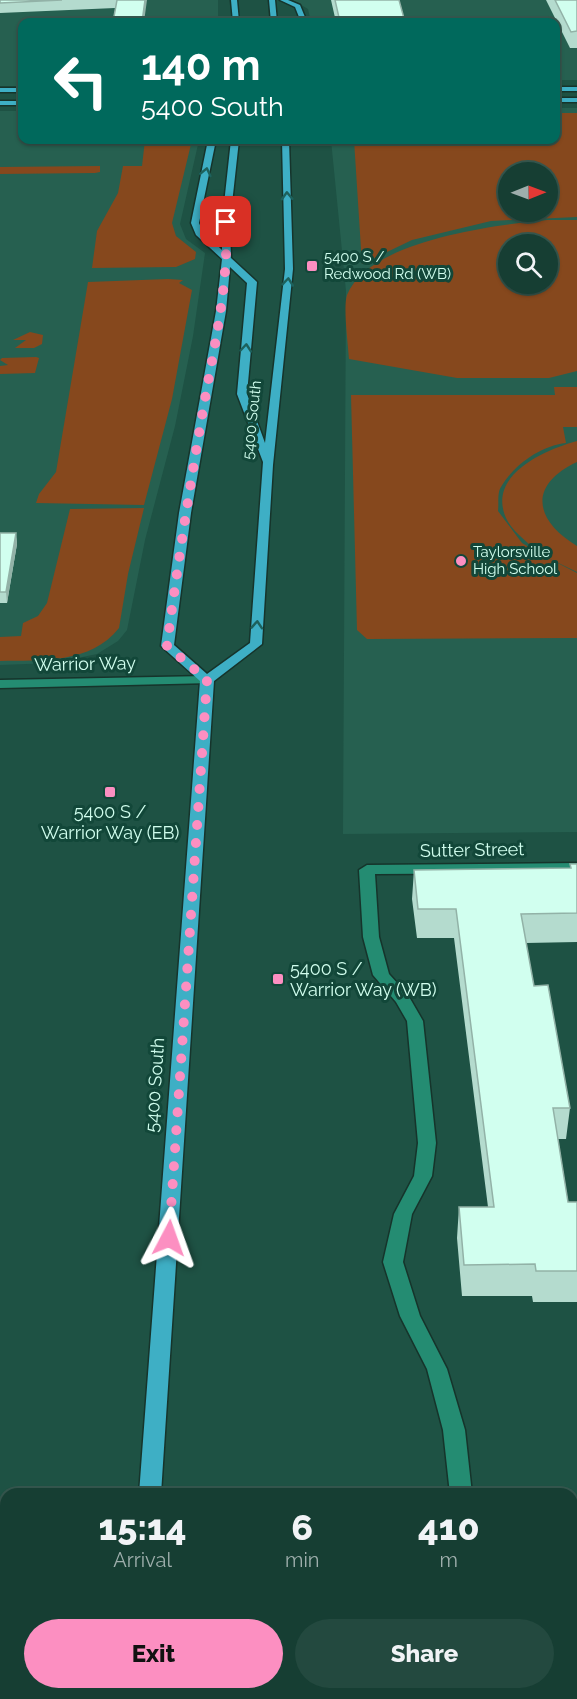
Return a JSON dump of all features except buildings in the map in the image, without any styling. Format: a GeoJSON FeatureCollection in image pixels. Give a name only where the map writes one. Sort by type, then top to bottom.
{"type":"FeatureCollection","features":[{"type":"Feature","properties":{"kind":"main road"},"geometry":{"type":"LineString","coordinates":[[234,0],[236,18]]}},
{"type":"Feature","properties":{"kind":"main road"},"geometry":{"type":"LineString","coordinates":[[272,0],[274,18]]}},
{"type":"Feature","properties":{"kind":"main road"},"geometry":{"type":"LineString","coordinates":[[282,0],[298,6],[302,18]]}},
{"type":"Feature","properties":{"kind":"main road"},"geometry":{"type":"LineString","coordinates":[[560,89],[577,88]]}},
{"type":"Feature","properties":{"kind":"main road"},"geometry":{"type":"LineString","coordinates":[[0,90],[18,90]]}},
{"type":"Feature","properties":{"kind":"main road"},"geometry":{"type":"LineString","coordinates":[[560,100],[577,100]]}},
{"type":"Feature","properties":{"kind":"main road"},"geometry":{"type":"LineString","coordinates":[[0,103],[18,103]]}},
{"type":"Feature","properties":{"kind":"main road"},"geometry":{"type":"LineString","coordinates":[[211,144],[195,223],[199,233],[252,282],[242,394],[268,465]]}},
{"type":"Feature","properties":{"kind":"main road"},"geometry":{"type":"LineString","coordinates":[[207,680],[167,646],[185,513],[221,311],[227,257],[226,222],[235,144]]}},
{"type":"Feature","properties":{"kind":"main road","name":"5400 South"},"geometry":{"type":"LineString","coordinates":[[150,1488],[207,680],[256,644],[268,465],[289,269],[285,144]]}},
{"type":"Feature","properties":{"kind":"street","name":"Warrior Way"},"geometry":{"type":"LineString","coordinates":[[0,684],[207,680]]}},
{"type":"Feature","properties":{"kind":"street","name":"Sutter Street"},"geometry":{"type":"LineString","coordinates":[[460,1488],[454,1430],[437,1370],[410,1316],[393,1262],[403,1214],[423,1176],[427,1143],[415,1021],[402,999],[381,975],[371,937],[367,870],[577,868]]}},
{"type":"Feature","properties":{"kind":"shaded area"},"geometry":{"type":"Polygon","coordinates":[[[0,0],[218,0],[218,18],[18,18],[18,86],[0,86],[0,0]]]}},
{"type":"Feature","properties":{"kind":"shaded area"},"geometry":{"type":"Polygon","coordinates":[[[293,0],[577,0],[577,80],[560,80],[560,18],[310,18],[308,9],[293,0]]]}},
{"type":"Feature","properties":{"kind":"shaded area","name":"Taylorsville High School"},"geometry":{"type":"Polygon","coordinates":[[[560,108],[577,108],[577,832],[343,834],[346,291],[331,144],[560,144],[560,108]]]}},
{"type":"Feature","properties":{"kind":"shaded area"},"geometry":{"type":"Polygon","coordinates":[[[0,111],[18,111],[18,144],[198,144],[180,224],[186,239],[205,253],[193,336],[175,426],[145,540],[127,630],[118,641],[97,654],[53,663],[0,665],[0,111]]]}},
{"type":"Feature","properties":{"kind":"shaded area"},"geometry":{"type":"Polygon","coordinates":[[[560,113],[577,113],[577,217],[558,218],[558,162],[498,162],[498,221],[412,240],[362,264],[354,144],[560,144],[560,113]]]}},
{"type":"Feature","properties":{"kind":"shaded area"},"geometry":{"type":"Polygon","coordinates":[[[145,144],[191,144],[172,223],[176,236],[196,252],[195,259],[176,267],[92,268],[97,231],[118,193],[123,166],[142,166],[145,144]]]}},
{"type":"Feature","properties":{"kind":"shaded area"},"geometry":{"type":"Polygon","coordinates":[[[100,166],[100,172],[95,173],[0,174],[0,167],[100,166]]]}},
{"type":"Feature","properties":{"kind":"shaded area"},"geometry":{"type":"Polygon","coordinates":[[[577,220],[577,371],[549,378],[457,378],[349,359],[346,301],[347,295],[360,276],[380,261],[407,248],[467,231],[497,226],[577,220]]]}},
{"type":"Feature","properties":{"kind":"shaded area"},"geometry":{"type":"Polygon","coordinates":[[[183,280],[179,283],[192,290],[172,399],[144,505],[36,503],[39,494],[56,472],[88,282],[183,280]]]}},
{"type":"Feature","properties":{"kind":"shaded area"},"geometry":{"type":"Polygon","coordinates":[[[30,332],[43,335],[42,344],[34,348],[15,348],[26,340],[13,340],[30,332]]]}},
{"type":"Feature","properties":{"kind":"shaded area"},"geometry":{"type":"Polygon","coordinates":[[[2,358],[39,358],[35,373],[0,374],[0,366],[8,365],[0,360],[2,358]]]}},
{"type":"Feature","properties":{"kind":"shaded area"},"geometry":{"type":"Polygon","coordinates":[[[554,387],[577,387],[577,427],[563,427],[566,443],[537,452],[513,471],[500,489],[498,511],[522,543],[539,553],[518,534],[507,520],[502,504],[504,490],[521,467],[549,451],[577,441],[577,462],[561,471],[550,481],[544,492],[542,503],[545,514],[552,525],[577,546],[577,572],[544,556],[577,573],[577,638],[367,639],[357,630],[351,395],[555,395],[554,387]]]}},
{"type":"Feature","properties":{"kind":"shaded area"},"geometry":{"type":"Polygon","coordinates":[[[144,508],[128,574],[119,628],[108,640],[80,654],[64,658],[0,661],[0,637],[21,636],[23,623],[38,616],[47,603],[70,509],[144,508]]]}},
{"type":"Feature","properties":{"kind":"place","name":"5400 S / Redwood Rd (WB)"},"geometry":{"type":"Point","coordinates":[312,266]}},
{"type":"Feature","properties":{"kind":"place","name":"Taylorsville High School"},"geometry":{"type":"Point","coordinates":[461,561]}},
{"type":"Feature","properties":{"kind":"place","name":"5400 S / Warrior Way (EB)"},"geometry":{"type":"Point","coordinates":[110,792]}},
{"type":"Feature","properties":{"kind":"place","name":"5400 S / Warrior Way (WB)"},"geometry":{"type":"Point","coordinates":[278,979]}},
{"type":"Feature","properties":{"kind":"route"},"geometry":{"type":"LineString","coordinates":[[169,1238],[207,680],[167,646],[185,513],[221,311],[227,257],[226,222]]}}]}
